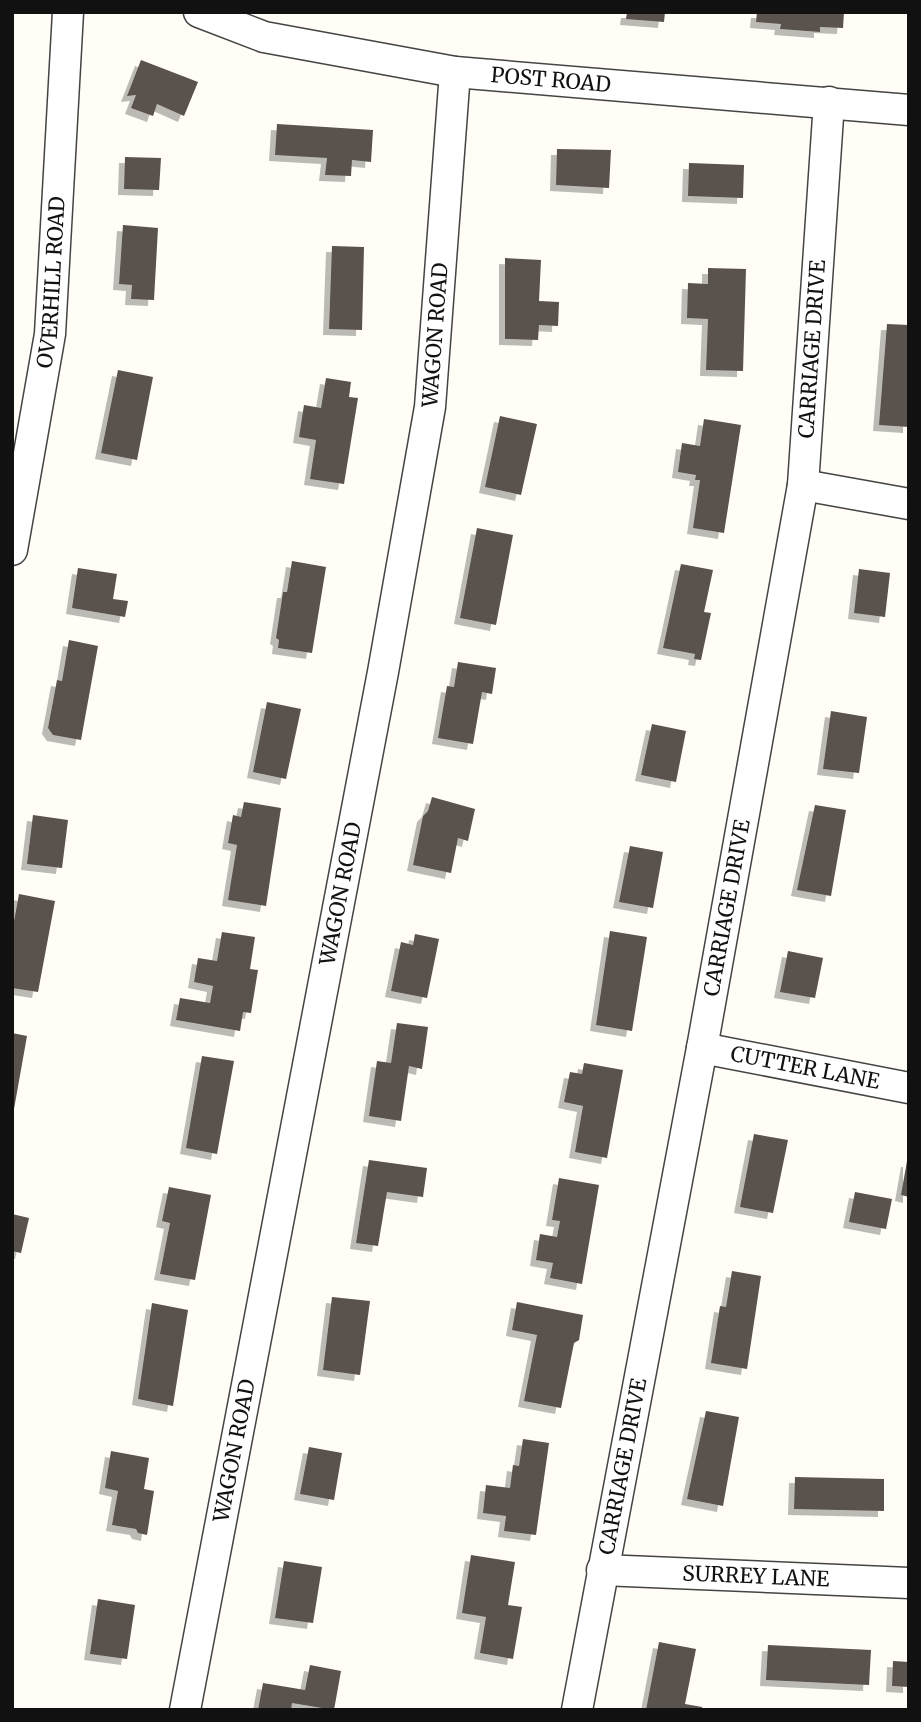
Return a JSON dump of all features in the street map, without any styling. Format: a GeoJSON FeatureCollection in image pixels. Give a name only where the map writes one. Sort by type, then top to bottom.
{"type":"FeatureCollection","features":[{"type":"Feature","properties":{"kind":"street","name":"OVERHILL ROAD"},"geometry":{"type":"LineString","coordinates":[[12,550],[21,453],[50,334],[68,12]]}},
{"type":"Feature","properties":{"kind":"street","name":"POST ROAD"},"geometry":{"type":"LineString","coordinates":[[199,12],[264,37],[455,72],[909,110]]}},
{"type":"Feature","properties":{"kind":"street","name":"WAGON ROAD"},"geometry":{"type":"LineString","coordinates":[[185,1710],[383,673],[430,407],[455,72]]}},
{"type":"Feature","properties":{"kind":"street","name":"CARRIAGE DRIVE"},"geometry":{"type":"LineString","coordinates":[[577,1710],[702,1048],[803,485],[830,102]]}},
{"type":"Feature","properties":{"kind":"street"},"geometry":{"type":"LineString","coordinates":[[803,485],[909,504]]}},
{"type":"Feature","properties":{"kind":"street","name":"CUTTER LANE"},"geometry":{"type":"LineString","coordinates":[[702,1048],[909,1088]]}},
{"type":"Feature","properties":{"kind":"street","name":"SURREY LANE"},"geometry":{"type":"LineString","coordinates":[[602,1570],[909,1583]]}},
{"type":"Feature","properties":{"kind":"building"},"geometry":{"type":"Polygon","coordinates":[[[627,12],[665,12],[664,22],[626,19],[627,12]]]}},
{"type":"Feature","properties":{"kind":"building"},"geometry":{"type":"Polygon","coordinates":[[[757,12],[844,12],[843,28],[820,27],[820,32],[780,29],[781,24],[756,22],[757,12]]]}},
{"type":"Feature","properties":{"kind":"building"},"geometry":{"type":"Polygon","coordinates":[[[141,60],[198,82],[184,116],[157,104],[153,116],[131,108],[136,95],[127,96],[141,60]]]}},
{"type":"Feature","properties":{"kind":"building"},"geometry":{"type":"Polygon","coordinates":[[[277,124],[373,130],[371,162],[352,160],[351,176],[325,175],[327,158],[275,155],[277,124]]]}},
{"type":"Feature","properties":{"kind":"building"},"geometry":{"type":"Polygon","coordinates":[[[557,149],[611,150],[609,188],[556,185],[557,149]]]}},
{"type":"Feature","properties":{"kind":"building"},"geometry":{"type":"Polygon","coordinates":[[[125,157],[161,158],[159,190],[124,189],[125,157]]]}},
{"type":"Feature","properties":{"kind":"building"},"geometry":{"type":"Polygon","coordinates":[[[689,163],[744,165],[743,198],[688,196],[689,163]]]}},
{"type":"Feature","properties":{"kind":"building"},"geometry":{"type":"Polygon","coordinates":[[[123,225],[158,228],[154,300],[131,299],[132,285],[119,284],[123,225]]]}},
{"type":"Feature","properties":{"kind":"building"},"geometry":{"type":"Polygon","coordinates":[[[332,246],[364,247],[362,330],[329,329],[332,246]]]}},
{"type":"Feature","properties":{"kind":"building"},"geometry":{"type":"Polygon","coordinates":[[[505,258],[541,260],[539,301],[559,302],[558,326],[539,325],[538,340],[505,339],[505,258]]]}},
{"type":"Feature","properties":{"kind":"building"},"geometry":{"type":"Polygon","coordinates":[[[708,268],[746,269],[743,371],[706,370],[708,319],[687,318],[688,283],[708,284],[708,268]]]}},
{"type":"Feature","properties":{"kind":"building"},"geometry":{"type":"Polygon","coordinates":[[[887,324],[909,325],[909,427],[879,425],[887,324]]]}},
{"type":"Feature","properties":{"kind":"building"},"geometry":{"type":"Polygon","coordinates":[[[118,370],[153,377],[137,460],[101,453],[118,370]]]}},
{"type":"Feature","properties":{"kind":"building"},"geometry":{"type":"Polygon","coordinates":[[[326,378],[351,382],[349,397],[358,398],[344,484],[310,479],[316,440],[299,437],[304,405],[321,408],[326,378]]]}},
{"type":"Feature","properties":{"kind":"building"},"geometry":{"type":"Polygon","coordinates":[[[500,416],[537,424],[521,495],[485,487],[500,416]]]}},
{"type":"Feature","properties":{"kind":"building"},"geometry":{"type":"Polygon","coordinates":[[[704,419],[741,425],[724,533],[693,528],[700,480],[695,480],[696,475],[678,472],[682,443],[700,446],[704,419]]]}},
{"type":"Feature","properties":{"kind":"building"},"geometry":{"type":"Polygon","coordinates":[[[477,528],[513,535],[496,625],[460,618],[477,528]]]}},
{"type":"Feature","properties":{"kind":"building"},"geometry":{"type":"Polygon","coordinates":[[[292,561],[326,567],[312,653],[278,648],[279,640],[276,638],[283,592],[287,592],[292,561]]]}},
{"type":"Feature","properties":{"kind":"building"},"geometry":{"type":"Polygon","coordinates":[[[681,564],[713,570],[704,612],[711,613],[701,660],[694,659],[695,654],[663,648],[681,564]]]}},
{"type":"Feature","properties":{"kind":"building"},"geometry":{"type":"Polygon","coordinates":[[[78,568],[117,574],[113,599],[128,601],[125,617],[72,608],[78,568]]]}},
{"type":"Feature","properties":{"kind":"building"},"geometry":{"type":"Polygon","coordinates":[[[859,569],[890,573],[885,617],[854,613],[859,569]]]}},
{"type":"Feature","properties":{"kind":"building"},"geometry":{"type":"Polygon","coordinates":[[[69,640],[98,646],[81,740],[53,735],[48,728],[57,680],[62,681],[69,640]]]}},
{"type":"Feature","properties":{"kind":"building"},"geometry":{"type":"Polygon","coordinates":[[[458,662],[496,668],[492,694],[482,692],[473,744],[438,738],[447,686],[454,687],[458,662]]]}},
{"type":"Feature","properties":{"kind":"building"},"geometry":{"type":"Polygon","coordinates":[[[267,702],[301,709],[286,779],[253,772],[267,702]]]}},
{"type":"Feature","properties":{"kind":"building"},"geometry":{"type":"Polygon","coordinates":[[[831,711],[867,717],[859,773],[823,769],[831,711]]]}},
{"type":"Feature","properties":{"kind":"building"},"geometry":{"type":"Polygon","coordinates":[[[652,724],[686,731],[676,782],[641,775],[652,724]]]}},
{"type":"Feature","properties":{"kind":"building"},"geometry":{"type":"Polygon","coordinates":[[[432,797],[475,809],[468,841],[458,838],[451,873],[413,865],[423,816],[428,811],[432,797]]]}},
{"type":"Feature","properties":{"kind":"building"},"geometry":{"type":"Polygon","coordinates":[[[244,802],[281,808],[266,906],[228,900],[237,845],[228,843],[233,815],[241,817],[244,802]]]}},
{"type":"Feature","properties":{"kind":"building"},"geometry":{"type":"Polygon","coordinates":[[[815,805],[846,810],[831,896],[797,890],[815,805]]]}},
{"type":"Feature","properties":{"kind":"building"},"geometry":{"type":"Polygon","coordinates":[[[33,815],[68,820],[62,868],[27,864],[33,815]]]}},
{"type":"Feature","properties":{"kind":"building"},"geometry":{"type":"Polygon","coordinates":[[[630,846],[663,852],[653,908],[619,902],[630,846]]]}},
{"type":"Feature","properties":{"kind":"building"},"geometry":{"type":"Polygon","coordinates":[[[19,894],[55,901],[38,992],[12,988],[12,932],[19,894]]]}},
{"type":"Feature","properties":{"kind":"building"},"geometry":{"type":"Polygon","coordinates":[[[610,931],[647,937],[632,1031],[596,1025],[610,931]]]}},
{"type":"Feature","properties":{"kind":"building"},"geometry":{"type":"Polygon","coordinates":[[[222,932],[255,937],[250,969],[258,970],[251,1013],[243,1012],[240,1031],[176,1020],[180,998],[210,1003],[213,986],[194,982],[198,958],[217,961],[222,932]]]}},
{"type":"Feature","properties":{"kind":"building"},"geometry":{"type":"Polygon","coordinates":[[[415,934],[439,939],[427,998],[391,991],[401,942],[413,945],[415,934]]]}},
{"type":"Feature","properties":{"kind":"building"},"geometry":{"type":"Polygon","coordinates":[[[788,951],[823,958],[815,998],[780,992],[788,951]]]}},
{"type":"Feature","properties":{"kind":"building"},"geometry":{"type":"Polygon","coordinates":[[[397,1023],[428,1027],[422,1069],[409,1066],[401,1121],[369,1116],[377,1061],[391,1063],[397,1023]]]}},
{"type":"Feature","properties":{"kind":"building"},"geometry":{"type":"Polygon","coordinates":[[[12,1033],[27,1036],[14,1109],[12,1109],[12,1033]]]}},
{"type":"Feature","properties":{"kind":"building"},"geometry":{"type":"Polygon","coordinates":[[[202,1056],[234,1061],[217,1154],[186,1148],[202,1056]]]}},
{"type":"Feature","properties":{"kind":"building"},"geometry":{"type":"Polygon","coordinates":[[[584,1063],[623,1070],[607,1158],[575,1152],[583,1106],[564,1102],[570,1072],[582,1074],[584,1063]]]}},
{"type":"Feature","properties":{"kind":"building"},"geometry":{"type":"Polygon","coordinates":[[[754,1134],[788,1140],[773,1213],[740,1207],[754,1134]]]}},
{"type":"Feature","properties":{"kind":"building"},"geometry":{"type":"Polygon","coordinates":[[[369,1160],[427,1168],[423,1197],[387,1192],[378,1246],[356,1243],[369,1160]]]}},
{"type":"Feature","properties":{"kind":"building"},"geometry":{"type":"Polygon","coordinates":[[[909,1161],[909,1197],[901,1195],[909,1161]]]}},
{"type":"Feature","properties":{"kind":"building"},"geometry":{"type":"Polygon","coordinates":[[[559,1178],[599,1185],[582,1284],[550,1278],[553,1263],[536,1260],[540,1234],[557,1237],[560,1221],[552,1220],[559,1178]]]}},
{"type":"Feature","properties":{"kind":"building"},"geometry":{"type":"Polygon","coordinates":[[[169,1187],[211,1195],[195,1280],[160,1274],[170,1223],[162,1221],[169,1187]]]}},
{"type":"Feature","properties":{"kind":"building"},"geometry":{"type":"Polygon","coordinates":[[[855,1192],[892,1199],[886,1229],[849,1222],[855,1192]]]}},
{"type":"Feature","properties":{"kind":"building"},"geometry":{"type":"Polygon","coordinates":[[[12,1214],[29,1218],[21,1253],[12,1251],[12,1214]]]}},
{"type":"Feature","properties":{"kind":"building"},"geometry":{"type":"Polygon","coordinates":[[[732,1271],[761,1276],[747,1369],[711,1363],[720,1306],[726,1307],[732,1271]]]}},
{"type":"Feature","properties":{"kind":"building"},"geometry":{"type":"Polygon","coordinates":[[[332,1297],[370,1301],[360,1375],[323,1370],[332,1297]]]}},
{"type":"Feature","properties":{"kind":"building"},"geometry":{"type":"Polygon","coordinates":[[[517,1302],[583,1315],[579,1340],[574,1343],[561,1408],[524,1401],[537,1335],[512,1330],[517,1302]]]}},
{"type":"Feature","properties":{"kind":"building"},"geometry":{"type":"Polygon","coordinates":[[[152,1303],[188,1310],[173,1406],[138,1399],[152,1303]]]}},
{"type":"Feature","properties":{"kind":"building"},"geometry":{"type":"Polygon","coordinates":[[[706,1411],[739,1417],[723,1506],[687,1499],[706,1411]]]}},
{"type":"Feature","properties":{"kind":"building"},"geometry":{"type":"Polygon","coordinates":[[[523,1439],[549,1443],[536,1535],[504,1531],[506,1516],[483,1513],[486,1485],[510,1488],[513,1465],[519,1466],[523,1439]]]}},
{"type":"Feature","properties":{"kind":"building"},"geometry":{"type":"Polygon","coordinates":[[[309,1447],[342,1453],[334,1500],[300,1494],[309,1447]]]}},
{"type":"Feature","properties":{"kind":"building"},"geometry":{"type":"Polygon","coordinates":[[[111,1451],[149,1458],[144,1489],[154,1491],[147,1535],[138,1533],[136,1529],[112,1525],[118,1491],[105,1488],[111,1451]]]}},
{"type":"Feature","properties":{"kind":"building"},"geometry":{"type":"Polygon","coordinates":[[[795,1477],[884,1479],[884,1511],[794,1509],[795,1477]]]}},
{"type":"Feature","properties":{"kind":"building"},"geometry":{"type":"Polygon","coordinates":[[[471,1555],[515,1562],[508,1605],[522,1607],[513,1659],[480,1653],[486,1617],[462,1613],[471,1555]]]}},
{"type":"Feature","properties":{"kind":"building"},"geometry":{"type":"Polygon","coordinates":[[[284,1561],[322,1567],[313,1623],[275,1618],[284,1561]]]}},
{"type":"Feature","properties":{"kind":"building"},"geometry":{"type":"Polygon","coordinates":[[[98,1599],[135,1605],[127,1659],[90,1654],[98,1599]]]}},
{"type":"Feature","properties":{"kind":"building"},"geometry":{"type":"Polygon","coordinates":[[[659,1642],[696,1649],[685,1704],[702,1707],[702,1710],[646,1710],[659,1642]]]}},
{"type":"Feature","properties":{"kind":"building"},"geometry":{"type":"Polygon","coordinates":[[[768,1645],[871,1650],[869,1685],[766,1680],[768,1645]]]}},
{"type":"Feature","properties":{"kind":"building"},"geometry":{"type":"Polygon","coordinates":[[[893,1661],[909,1662],[909,1687],[892,1686],[893,1661]]]}},
{"type":"Feature","properties":{"kind":"building"},"geometry":{"type":"Polygon","coordinates":[[[310,1665],[341,1671],[334,1710],[292,1703],[291,1710],[258,1710],[263,1683],[305,1690],[310,1665]]]}}]}
